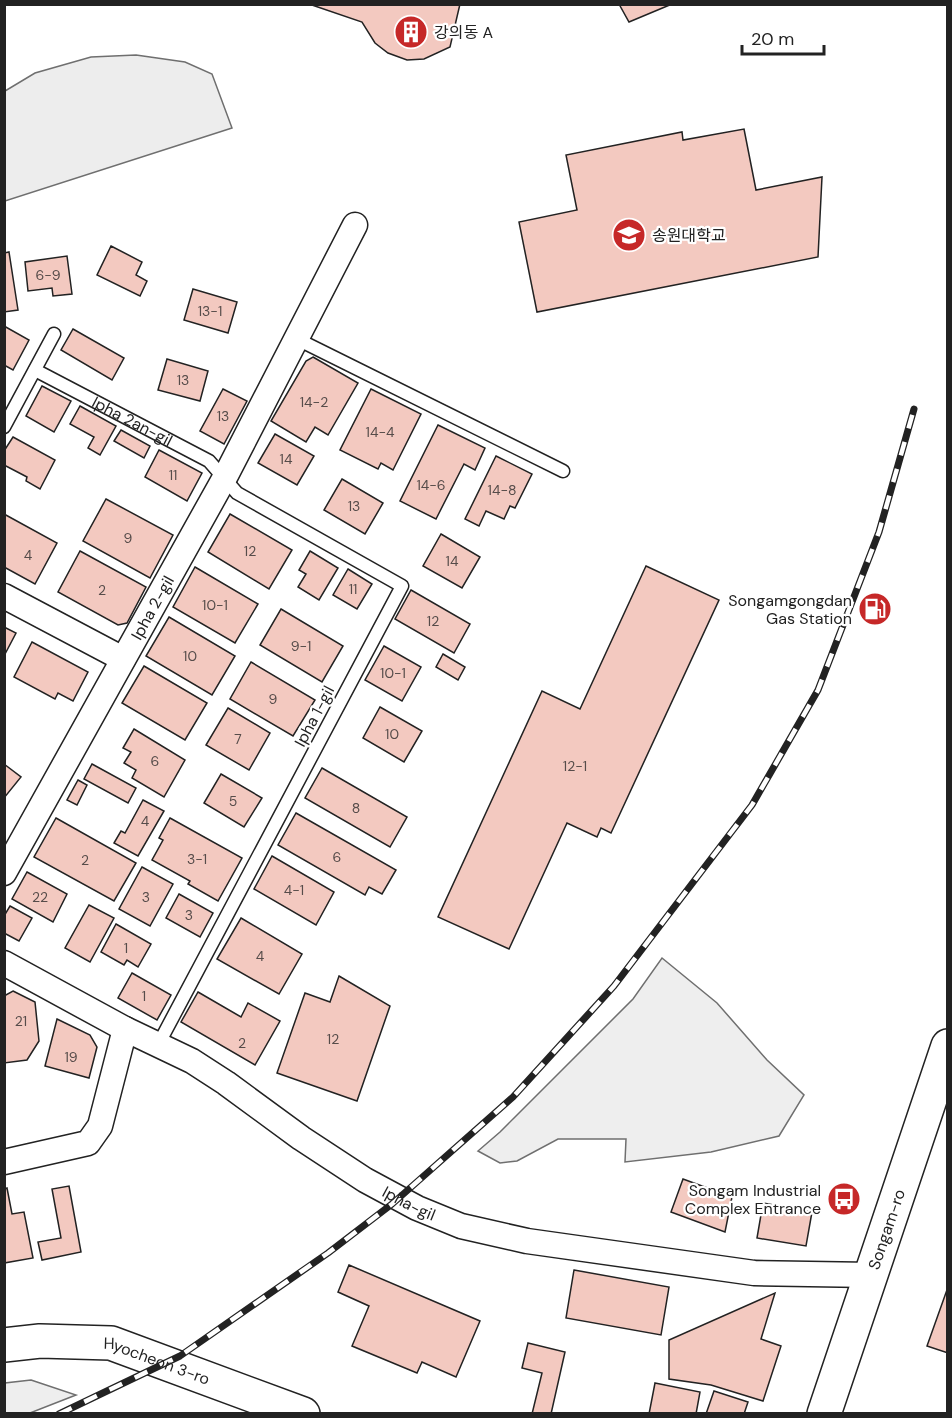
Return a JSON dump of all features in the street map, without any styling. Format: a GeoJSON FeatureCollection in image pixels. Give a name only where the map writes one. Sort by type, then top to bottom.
{"type":"FeatureCollection","features":[{"type":"Feature","properties":{"kind":"main road","name":"Songam-ro"},"geometry":{"type":"LineString","coordinates":[[824,1413],[948,1046]]}},
{"type":"Feature","properties":{"kind":"main road","name":"Hyocheon 3-ro"},"geometry":{"type":"LineString","coordinates":[[4,1345],[40,1341],[111,1342],[303,1413]]}},
{"type":"Feature","properties":{"kind":"street","name":"Ipha 2-gil"},"geometry":{"type":"LineString","coordinates":[[4,873],[224,479],[356,225]]}},
{"type":"Feature","properties":{"kind":"street"},"geometry":{"type":"LineString","coordinates":[[4,596],[123,659]]}},
{"type":"Feature","properties":{"kind":"street","name":"Ipha-gil"},"geometry":{"type":"LineString","coordinates":[[4,963],[125,1029],[192,1061],[365,1180],[417,1208],[460,1226],[527,1241],[754,1273],[872,1275]]}},
{"type":"Feature","properties":{"kind":"street"},"geometry":{"type":"LineString","coordinates":[[4,1162],[88,1143],[100,1126],[125,1029]]}},
{"type":"Feature","properties":{"kind":"lane"},"geometry":{"type":"LineString","coordinates":[[4,427],[54,334]]}},
{"type":"Feature","properties":{"kind":"lane"},"geometry":{"type":"LineString","coordinates":[[297,339],[563,471]]}},
{"type":"Feature","properties":{"kind":"lane","name":"Ipha 2an-gil"},"geometry":{"type":"LineString","coordinates":[[34,370],[209,461],[224,479]]}},
{"type":"Feature","properties":{"kind":"lane","name":"Ipha 1-gil"},"geometry":{"type":"LineString","coordinates":[[158,1045],[402,586],[237,493],[224,479]]}},
{"type":"Feature","properties":{"kind":"shaded area"},"geometry":{"type":"Polygon","coordinates":[[[136,55],[185,62],[212,74],[232,128],[5,201],[5,91],[35,73],[91,57],[136,55]]]}},
{"type":"Feature","properties":{"kind":"shaded area"},"geometry":{"type":"Polygon","coordinates":[[[662,958],[717,1003],[767,1060],[804,1095],[779,1136],[711,1152],[625,1162],[626,1139],[558,1139],[517,1161],[500,1163],[478,1151],[500,1132],[633,999],[662,958]]]}},
{"type":"Feature","properties":{"kind":"shaded area"},"geometry":{"type":"Polygon","coordinates":[[[31,1380],[76,1395],[30,1413],[5,1413],[5,1383],[31,1380]]]}},
{"type":"Feature","properties":{"kind":"building","name":"강의동 A"},"geometry":{"type":"Polygon","coordinates":[[[309,4],[460,4],[450,47],[424,59],[407,60],[388,53],[375,43],[362,22],[309,4]]]}},
{"type":"Feature","properties":{"kind":"building"},"geometry":{"type":"Polygon","coordinates":[[[619,4],[672,4],[629,22],[619,4]]]}},
{"type":"Feature","properties":{"kind":"building"},"geometry":{"type":"Polygon","coordinates":[[[744,129],[756,190],[822,177],[818,257],[537,312],[519,222],[577,210],[566,155],[682,132],[683,140],[744,129]]]}},
{"type":"Feature","properties":{"kind":"building"},"geometry":{"type":"Polygon","coordinates":[[[111,246],[142,262],[136,275],[147,281],[140,296],[97,275],[111,246]]]}},
{"type":"Feature","properties":{"kind":"building"},"geometry":{"type":"Polygon","coordinates":[[[9,252],[18,310],[4,312],[4,253],[9,252]]]}},
{"type":"Feature","properties":{"kind":"building"},"geometry":{"type":"Polygon","coordinates":[[[67,256],[72,294],[53,296],[52,288],[28,291],[25,262],[67,256]]]}},
{"type":"Feature","properties":{"kind":"building"},"geometry":{"type":"Polygon","coordinates":[[[193,289],[237,302],[228,333],[184,320],[193,289]]]}},
{"type":"Feature","properties":{"kind":"building"},"geometry":{"type":"Polygon","coordinates":[[[4,326],[29,340],[13,370],[4,365],[4,326]]]}},
{"type":"Feature","properties":{"kind":"building"},"geometry":{"type":"Polygon","coordinates":[[[73,329],[124,358],[112,380],[61,350],[73,329]]]}},
{"type":"Feature","properties":{"kind":"building"},"geometry":{"type":"Polygon","coordinates":[[[313,357],[358,383],[328,435],[315,427],[306,442],[271,421],[306,361],[313,357]]]}},
{"type":"Feature","properties":{"kind":"building"},"geometry":{"type":"Polygon","coordinates":[[[167,359],[208,371],[200,401],[158,390],[167,359]]]}},
{"type":"Feature","properties":{"kind":"building"},"geometry":{"type":"Polygon","coordinates":[[[42,386],[71,401],[54,432],[26,416],[42,386]]]}},
{"type":"Feature","properties":{"kind":"building"},"geometry":{"type":"Polygon","coordinates":[[[223,389],[247,401],[224,444],[200,431],[223,389]]]}},
{"type":"Feature","properties":{"kind":"building"},"geometry":{"type":"Polygon","coordinates":[[[371,389],[421,414],[393,470],[381,463],[378,469],[340,450],[371,389]]]}},
{"type":"Feature","properties":{"kind":"building"},"geometry":{"type":"Polygon","coordinates":[[[80,406],[116,426],[100,455],[88,448],[94,437],[70,424],[80,406]]]}},
{"type":"Feature","properties":{"kind":"building"},"geometry":{"type":"Polygon","coordinates":[[[438,425],[485,448],[475,470],[464,464],[436,519],[400,501],[438,425]]]}},
{"type":"Feature","properties":{"kind":"building"},"geometry":{"type":"Polygon","coordinates":[[[121,430],[150,446],[144,458],[114,441],[121,430]]]}},
{"type":"Feature","properties":{"kind":"building"},"geometry":{"type":"Polygon","coordinates":[[[275,434],[314,456],[297,485],[258,463],[275,434]]]}},
{"type":"Feature","properties":{"kind":"building"},"geometry":{"type":"Polygon","coordinates":[[[13,437],[55,460],[40,489],[26,481],[27,477],[4,465],[4,451],[13,437]]]}},
{"type":"Feature","properties":{"kind":"building"},"geometry":{"type":"Polygon","coordinates":[[[159,450],[202,473],[187,501],[145,477],[159,450]]]}},
{"type":"Feature","properties":{"kind":"building"},"geometry":{"type":"Polygon","coordinates":[[[496,456],[532,474],[515,508],[510,506],[504,519],[486,511],[479,526],[465,519],[496,456]]]}},
{"type":"Feature","properties":{"kind":"building"},"geometry":{"type":"Polygon","coordinates":[[[342,479],[383,503],[365,534],[324,510],[342,479]]]}},
{"type":"Feature","properties":{"kind":"building"},"geometry":{"type":"Polygon","coordinates":[[[106,499],[173,535],[150,578],[83,541],[106,499]]]}},
{"type":"Feature","properties":{"kind":"building"},"geometry":{"type":"Polygon","coordinates":[[[4,514],[57,543],[35,584],[4,567],[4,514]]]}},
{"type":"Feature","properties":{"kind":"building"},"geometry":{"type":"Polygon","coordinates":[[[230,514],[292,550],[269,589],[208,552],[230,514]]]}},
{"type":"Feature","properties":{"kind":"building"},"geometry":{"type":"Polygon","coordinates":[[[441,534],[480,557],[462,588],[423,566],[441,534]]]}},
{"type":"Feature","properties":{"kind":"building"},"geometry":{"type":"Polygon","coordinates":[[[80,551],[146,587],[127,623],[118,625],[58,592],[80,551]]]}},
{"type":"Feature","properties":{"kind":"building"},"geometry":{"type":"Polygon","coordinates":[[[310,551],[338,568],[319,600],[298,587],[306,574],[299,570],[310,551]]]}},
{"type":"Feature","properties":{"kind":"building"},"geometry":{"type":"Polygon","coordinates":[[[646,566],[719,600],[611,833],[601,828],[597,837],[567,823],[509,949],[438,917],[542,691],[580,709],[646,566]]]}},
{"type":"Feature","properties":{"kind":"building"},"geometry":{"type":"Polygon","coordinates":[[[195,567],[258,604],[235,643],[173,607],[195,567]]]}},
{"type":"Feature","properties":{"kind":"building"},"geometry":{"type":"Polygon","coordinates":[[[348,569],[372,584],[357,609],[333,595],[348,569]]]}},
{"type":"Feature","properties":{"kind":"building"},"geometry":{"type":"Polygon","coordinates":[[[411,590],[470,624],[454,653],[395,619],[411,590]]]}},
{"type":"Feature","properties":{"kind":"building"},"geometry":{"type":"Polygon","coordinates":[[[281,609],[343,646],[322,682],[260,645],[281,609]]]}},
{"type":"Feature","properties":{"kind":"building"},"geometry":{"type":"Polygon","coordinates":[[[169,617],[235,656],[212,695],[146,656],[169,617]]]}},
{"type":"Feature","properties":{"kind":"building"},"geometry":{"type":"Polygon","coordinates":[[[4,627],[16,633],[4,656],[4,627]]]}},
{"type":"Feature","properties":{"kind":"building"},"geometry":{"type":"Polygon","coordinates":[[[32,642],[88,672],[73,701],[58,693],[55,699],[14,677],[32,642]]]}},
{"type":"Feature","properties":{"kind":"building"},"geometry":{"type":"Polygon","coordinates":[[[384,646],[421,667],[402,701],[365,680],[384,646]]]}},
{"type":"Feature","properties":{"kind":"building"},"geometry":{"type":"Polygon","coordinates":[[[443,654],[465,667],[458,680],[436,667],[443,654]]]}},
{"type":"Feature","properties":{"kind":"building"},"geometry":{"type":"Polygon","coordinates":[[[251,662],[315,700],[293,736],[230,699],[251,662]]]}},
{"type":"Feature","properties":{"kind":"building"},"geometry":{"type":"Polygon","coordinates":[[[144,666],[207,703],[185,740],[122,703],[144,666]]]}},
{"type":"Feature","properties":{"kind":"building"},"geometry":{"type":"Polygon","coordinates":[[[380,707],[422,731],[404,762],[363,738],[380,707]]]}},
{"type":"Feature","properties":{"kind":"building"},"geometry":{"type":"Polygon","coordinates":[[[228,708],[270,733],[249,770],[206,745],[228,708]]]}},
{"type":"Feature","properties":{"kind":"building"},"geometry":{"type":"Polygon","coordinates":[[[134,729],[185,760],[164,797],[132,778],[136,770],[124,763],[131,752],[123,748],[134,729]]]}},
{"type":"Feature","properties":{"kind":"building"},"geometry":{"type":"Polygon","coordinates":[[[4,764],[21,777],[4,798],[4,764]]]}},
{"type":"Feature","properties":{"kind":"building"},"geometry":{"type":"Polygon","coordinates":[[[92,764],[136,788],[128,803],[84,779],[92,764]]]}},
{"type":"Feature","properties":{"kind":"building"},"geometry":{"type":"Polygon","coordinates":[[[322,768],[407,817],[390,847],[305,798],[322,768]]]}},
{"type":"Feature","properties":{"kind":"building"},"geometry":{"type":"Polygon","coordinates":[[[221,774],[262,798],[244,827],[204,803],[221,774]]]}},
{"type":"Feature","properties":{"kind":"building"},"geometry":{"type":"Polygon","coordinates":[[[78,780],[87,785],[77,805],[67,800],[78,780]]]}},
{"type":"Feature","properties":{"kind":"building"},"geometry":{"type":"Polygon","coordinates":[[[143,800],[164,811],[138,856],[114,843],[121,831],[125,833],[143,800]]]}},
{"type":"Feature","properties":{"kind":"building"},"geometry":{"type":"Polygon","coordinates":[[[296,813],[396,870],[382,894],[369,887],[365,895],[278,845],[296,813]]]}},
{"type":"Feature","properties":{"kind":"building"},"geometry":{"type":"Polygon","coordinates":[[[56,818],[136,863],[114,901],[34,857],[56,818]]]}},
{"type":"Feature","properties":{"kind":"building"},"geometry":{"type":"Polygon","coordinates":[[[170,818],[242,858],[218,901],[188,884],[190,881],[152,860],[163,840],[159,838],[170,818]]]}},
{"type":"Feature","properties":{"kind":"building"},"geometry":{"type":"Polygon","coordinates":[[[272,856],[334,892],[316,925],[254,889],[272,856]]]}},
{"type":"Feature","properties":{"kind":"building"},"geometry":{"type":"Polygon","coordinates":[[[142,867],[173,884],[150,926],[119,909],[142,867]]]}},
{"type":"Feature","properties":{"kind":"building"},"geometry":{"type":"Polygon","coordinates":[[[27,872],[67,894],[53,922],[12,899],[27,872]]]}},
{"type":"Feature","properties":{"kind":"building"},"geometry":{"type":"Polygon","coordinates":[[[179,894],[213,913],[200,937],[166,918],[179,894]]]}},
{"type":"Feature","properties":{"kind":"building"},"geometry":{"type":"Polygon","coordinates":[[[89,905],[114,918],[90,962],[65,948],[89,905]]]}},
{"type":"Feature","properties":{"kind":"building"},"geometry":{"type":"Polygon","coordinates":[[[10,906],[32,918],[19,941],[4,933],[4,916],[10,906]]]}},
{"type":"Feature","properties":{"kind":"building"},"geometry":{"type":"Polygon","coordinates":[[[241,918],[302,954],[279,994],[217,959],[241,918]]]}},
{"type":"Feature","properties":{"kind":"building"},"geometry":{"type":"Polygon","coordinates":[[[116,924],[151,944],[138,967],[127,960],[124,965],[101,952],[116,924]]]}},
{"type":"Feature","properties":{"kind":"building"},"geometry":{"type":"Polygon","coordinates":[[[132,973],[171,995],[157,1020],[118,998],[132,973]]]}},
{"type":"Feature","properties":{"kind":"building"},"geometry":{"type":"Polygon","coordinates":[[[339,976],[390,1006],[357,1101],[277,1073],[305,993],[330,1002],[339,976]]]}},
{"type":"Feature","properties":{"kind":"building"},"geometry":{"type":"Polygon","coordinates":[[[13,991],[35,1002],[39,1041],[27,1060],[4,1063],[4,996],[13,991]]]}},
{"type":"Feature","properties":{"kind":"building"},"geometry":{"type":"Polygon","coordinates":[[[198,992],[241,1017],[248,1003],[280,1021],[255,1065],[181,1022],[198,992]]]}},
{"type":"Feature","properties":{"kind":"building"},"geometry":{"type":"Polygon","coordinates":[[[57,1019],[90,1035],[97,1047],[89,1078],[45,1066],[57,1019]]]}},
{"type":"Feature","properties":{"kind":"building"},"geometry":{"type":"Polygon","coordinates":[[[683,1179],[732,1197],[725,1232],[671,1212],[683,1179]]]}},
{"type":"Feature","properties":{"kind":"building"},"geometry":{"type":"Polygon","coordinates":[[[69,1186],[81,1252],[42,1260],[38,1242],[61,1238],[52,1189],[69,1186]]]}},
{"type":"Feature","properties":{"kind":"building"},"geometry":{"type":"Polygon","coordinates":[[[7,1188],[12,1214],[24,1212],[33,1258],[4,1263],[4,1189],[7,1188]]]}},
{"type":"Feature","properties":{"kind":"building"},"geometry":{"type":"Polygon","coordinates":[[[763,1203],[812,1212],[806,1246],[757,1238],[763,1203]]]}},
{"type":"Feature","properties":{"kind":"building"},"geometry":{"type":"Polygon","coordinates":[[[349,1265],[480,1321],[456,1377],[422,1362],[417,1373],[352,1346],[369,1306],[338,1292],[349,1265]]]}},
{"type":"Feature","properties":{"kind":"building"},"geometry":{"type":"Polygon","coordinates":[[[574,1270],[669,1287],[661,1335],[566,1318],[574,1270]]]}},
{"type":"Feature","properties":{"kind":"building"},"geometry":{"type":"Polygon","coordinates":[[[948,1287],[948,1353],[927,1346],[948,1287]]]}},
{"type":"Feature","properties":{"kind":"building"},"geometry":{"type":"Polygon","coordinates":[[[775,1293],[761,1339],[781,1346],[763,1401],[711,1385],[669,1379],[669,1340],[775,1293]]]}},
{"type":"Feature","properties":{"kind":"building"},"geometry":{"type":"Polygon","coordinates":[[[528,1343],[565,1352],[551,1414],[532,1414],[542,1373],[522,1368],[528,1343]]]}},
{"type":"Feature","properties":{"kind":"building"},"geometry":{"type":"Polygon","coordinates":[[[655,1383],[700,1392],[696,1414],[649,1414],[655,1383]]]}},
{"type":"Feature","properties":{"kind":"building"},"geometry":{"type":"Polygon","coordinates":[[[714,1391],[748,1402],[744,1414],[706,1414],[714,1391]]]}},
{"type":"Feature","properties":{"kind":"railway"},"geometry":{"type":"LineString","coordinates":[[59,1414],[180,1356],[328,1253],[392,1204],[513,1097],[614,986],[752,805],[818,690],[879,532],[914,409]]}},
{"type":"Feature","properties":{"kind":"place","name":"강의동 A"},"geometry":{"type":"Point","coordinates":[411,32]}},
{"type":"Feature","properties":{"kind":"place","name":"송원대학교"},"geometry":{"type":"Point","coordinates":[629,235]}},
{"type":"Feature","properties":{"kind":"place","name":"Songamgongdan Gas Station"},"geometry":{"type":"Point","coordinates":[875,609]}},
{"type":"Feature","properties":{"kind":"place","name":"Songam Industrial Complex Entrance"},"geometry":{"type":"Point","coordinates":[844,1199]}}]}
